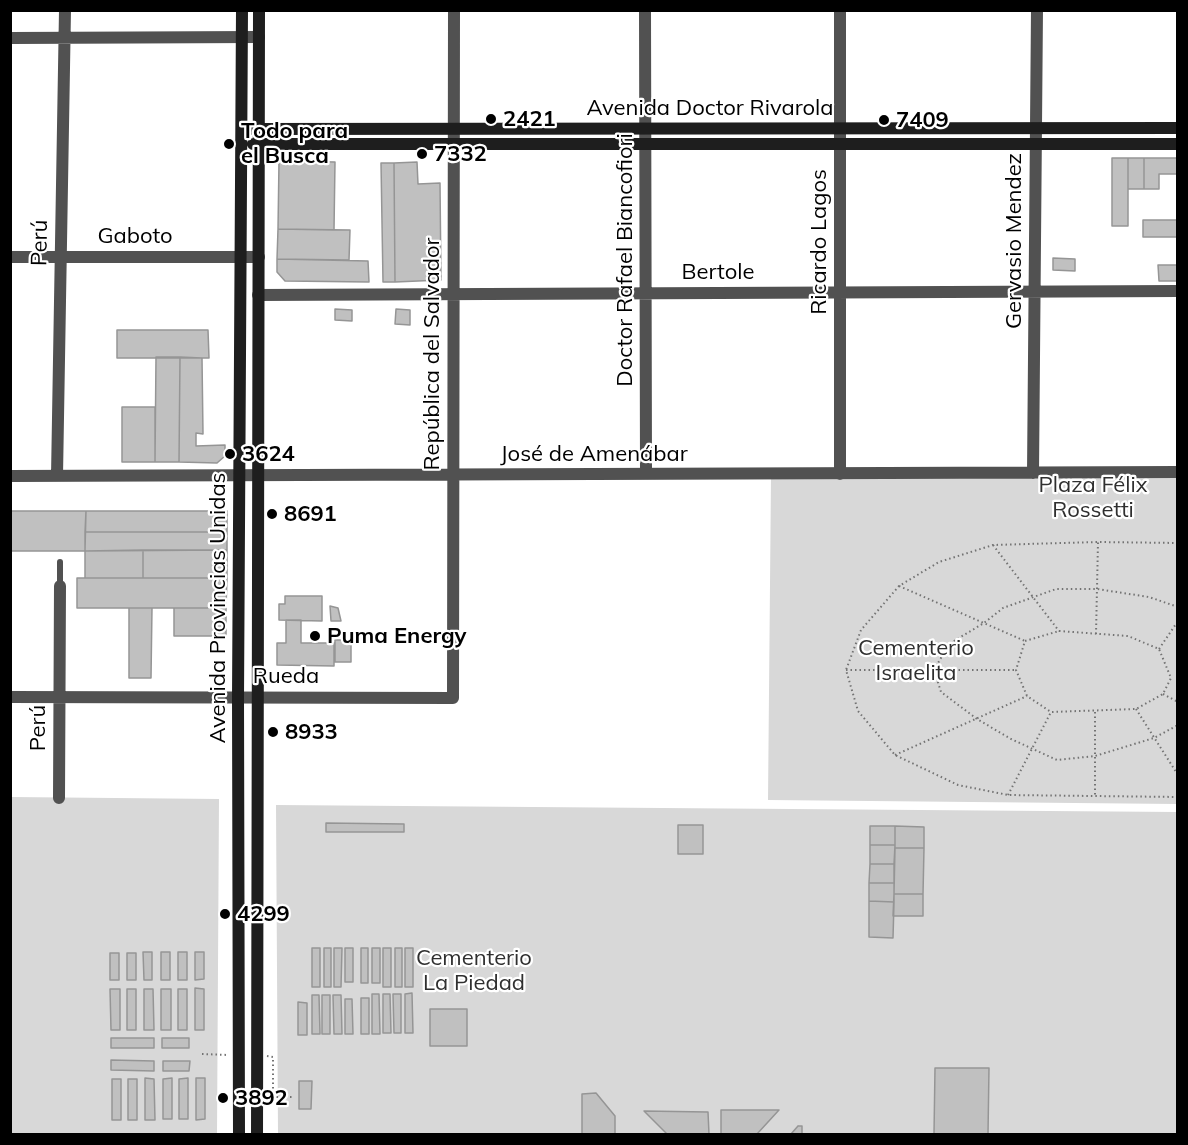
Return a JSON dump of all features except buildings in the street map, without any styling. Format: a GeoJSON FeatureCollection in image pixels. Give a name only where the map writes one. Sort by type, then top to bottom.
{"type":"FeatureCollection","features":[{"type":"Feature","properties":{"kind":"main road","name":"Avenida Provincias Unidas"},"geometry":{"type":"LineString","coordinates":[[239,1134],[238,697],[242,10]]}},
{"type":"Feature","properties":{"kind":"main road","name":"Avenida Provincias Unidas"},"geometry":{"type":"LineString","coordinates":[[257,1134],[259,10]]}},
{"type":"Feature","properties":{"kind":"main road","name":"Avenida Doctor Rivarola"},"geometry":{"type":"LineString","coordinates":[[243,129],[1178,128]]}},
{"type":"Feature","properties":{"kind":"main road","name":"Avenida Doctor Rivarola"},"geometry":{"type":"LineString","coordinates":[[243,144],[1178,144]]}},
{"type":"Feature","properties":{"kind":"street","name":"Perú"},"geometry":{"type":"LineString","coordinates":[[57,476],[65,10]]}},
{"type":"Feature","properties":{"kind":"street","name":"República del Salvador"},"geometry":{"type":"LineString","coordinates":[[453,698],[454,10]]}},
{"type":"Feature","properties":{"kind":"street","name":"Doctor Rafael Biancofiori"},"geometry":{"type":"LineString","coordinates":[[645,10],[646,474]]}},
{"type":"Feature","properties":{"kind":"street","name":"Ricardo Lagos"},"geometry":{"type":"LineString","coordinates":[[840,10],[840,474]]}},
{"type":"Feature","properties":{"kind":"street","name":"Gervasio Mendez"},"geometry":{"type":"LineString","coordinates":[[1033,473],[1037,10]]}},
{"type":"Feature","properties":{"kind":"street"},"geometry":{"type":"LineString","coordinates":[[10,38],[259,38]]}},
{"type":"Feature","properties":{"kind":"street","name":"Gaboto"},"geometry":{"type":"LineString","coordinates":[[10,257],[259,257]]}},
{"type":"Feature","properties":{"kind":"street","name":"Bertole"},"geometry":{"type":"LineString","coordinates":[[258,295],[1178,291]]}},
{"type":"Feature","properties":{"kind":"street","name":"José de Amenábar"},"geometry":{"type":"LineString","coordinates":[[10,476],[1178,472]]}},
{"type":"Feature","properties":{"kind":"street","name":"Perú"},"geometry":{"type":"LineString","coordinates":[[59,798],[60,586]]}},
{"type":"Feature","properties":{"kind":"street","name":"Rueda"},"geometry":{"type":"LineString","coordinates":[[10,697],[453,698]]}},
{"type":"Feature","properties":{"kind":"lane"},"geometry":{"type":"LineString","coordinates":[[60,562],[60,586]]}},
{"type":"Feature","properties":{"kind":"path"},"geometry":{"type":"LineString","coordinates":[[1178,543],[1098,542],[993,545],[939,562],[899,586],[861,630],[846,670],[858,711],[895,755],[958,785],[1008,795],[1178,797]]}},
{"type":"Feature","properties":{"kind":"path"},"geometry":{"type":"LineString","coordinates":[[1096,633],[1098,542]]}},
{"type":"Feature","properties":{"kind":"path"},"geometry":{"type":"LineString","coordinates":[[993,545],[1059,631]]}},
{"type":"Feature","properties":{"kind":"path"},"geometry":{"type":"LineString","coordinates":[[899,586],[1025,641],[1059,631],[1128,636],[1159,649],[1171,678],[1163,694],[1136,709],[1051,712],[1027,696],[1016,670],[1025,641]]}},
{"type":"Feature","properties":{"kind":"path"},"geometry":{"type":"LineString","coordinates":[[1178,608],[1149,597],[1097,589],[1056,589],[1003,608],[984,623],[949,644],[934,670],[941,692],[977,719],[1057,760],[1095,756],[1154,738],[1178,725]]}},
{"type":"Feature","properties":{"kind":"path"},"geometry":{"type":"LineString","coordinates":[[1159,649],[1178,621]]}},
{"type":"Feature","properties":{"kind":"path"},"geometry":{"type":"LineString","coordinates":[[846,670],[1016,670]]}},
{"type":"Feature","properties":{"kind":"path"},"geometry":{"type":"LineString","coordinates":[[1171,678],[1178,678]]}},
{"type":"Feature","properties":{"kind":"path"},"geometry":{"type":"LineString","coordinates":[[1163,694],[1178,702]]}},
{"type":"Feature","properties":{"kind":"path"},"geometry":{"type":"LineString","coordinates":[[895,755],[1027,696]]}},
{"type":"Feature","properties":{"kind":"path"},"geometry":{"type":"LineString","coordinates":[[1136,709],[1178,775]]}},
{"type":"Feature","properties":{"kind":"path"},"geometry":{"type":"LineString","coordinates":[[1008,795],[1051,712]]}},
{"type":"Feature","properties":{"kind":"path"},"geometry":{"type":"LineString","coordinates":[[1095,712],[1095,797]]}},
{"type":"Feature","properties":{"kind":"path"},"geometry":{"type":"LineString","coordinates":[[202,1054],[211,1054]]}},
{"type":"Feature","properties":{"kind":"path"},"geometry":{"type":"LineString","coordinates":[[257,1097],[293,1097]]}},
{"type":"Feature","properties":{"kind":"green space","name":"Cementerio Israelita"},"geometry":{"type":"Polygon","coordinates":[[[1177,475],[1177,804],[768,800],[771,476],[1177,475]]]}},
{"type":"Feature","properties":{"kind":"green space"},"geometry":{"type":"Polygon","coordinates":[[[11,797],[219,799],[217,1134],[11,1134],[11,797]]]}},
{"type":"Feature","properties":{"kind":"green space","name":"Cementerio La Piedad"},"geometry":{"type":"Polygon","coordinates":[[[276,805],[1177,812],[1177,1134],[278,1134],[276,805]]]}},
{"type":"Feature","properties":{"kind":"place","name":"2421"},"geometry":{"type":"Point","coordinates":[491,119]}},
{"type":"Feature","properties":{"kind":"place","name":"7409"},"geometry":{"type":"Point","coordinates":[884,120]}},
{"type":"Feature","properties":{"kind":"place","name":"Todo para el Busca"},"geometry":{"type":"Point","coordinates":[229,144]}},
{"type":"Feature","properties":{"kind":"place","name":"7332"},"geometry":{"type":"Point","coordinates":[422,154]}},
{"type":"Feature","properties":{"kind":"place","name":"3624"},"geometry":{"type":"Point","coordinates":[230,454]}},
{"type":"Feature","properties":{"kind":"place","name":"8691"},"geometry":{"type":"Point","coordinates":[272,514]}},
{"type":"Feature","properties":{"kind":"place","name":"Puma Energy"},"geometry":{"type":"Point","coordinates":[315,636]}},
{"type":"Feature","properties":{"kind":"place","name":"8933"},"geometry":{"type":"Point","coordinates":[273,732]}},
{"type":"Feature","properties":{"kind":"place","name":"4299"},"geometry":{"type":"Point","coordinates":[225,914]}},
{"type":"Feature","properties":{"kind":"place","name":"3892"},"geometry":{"type":"Point","coordinates":[223,1098]}},
{"type":"Feature","properties":{"kind":"park label","name":"Plaza Félix Rossetti"},"geometry":{"type":"Point","coordinates":[1093,498]}}]}
